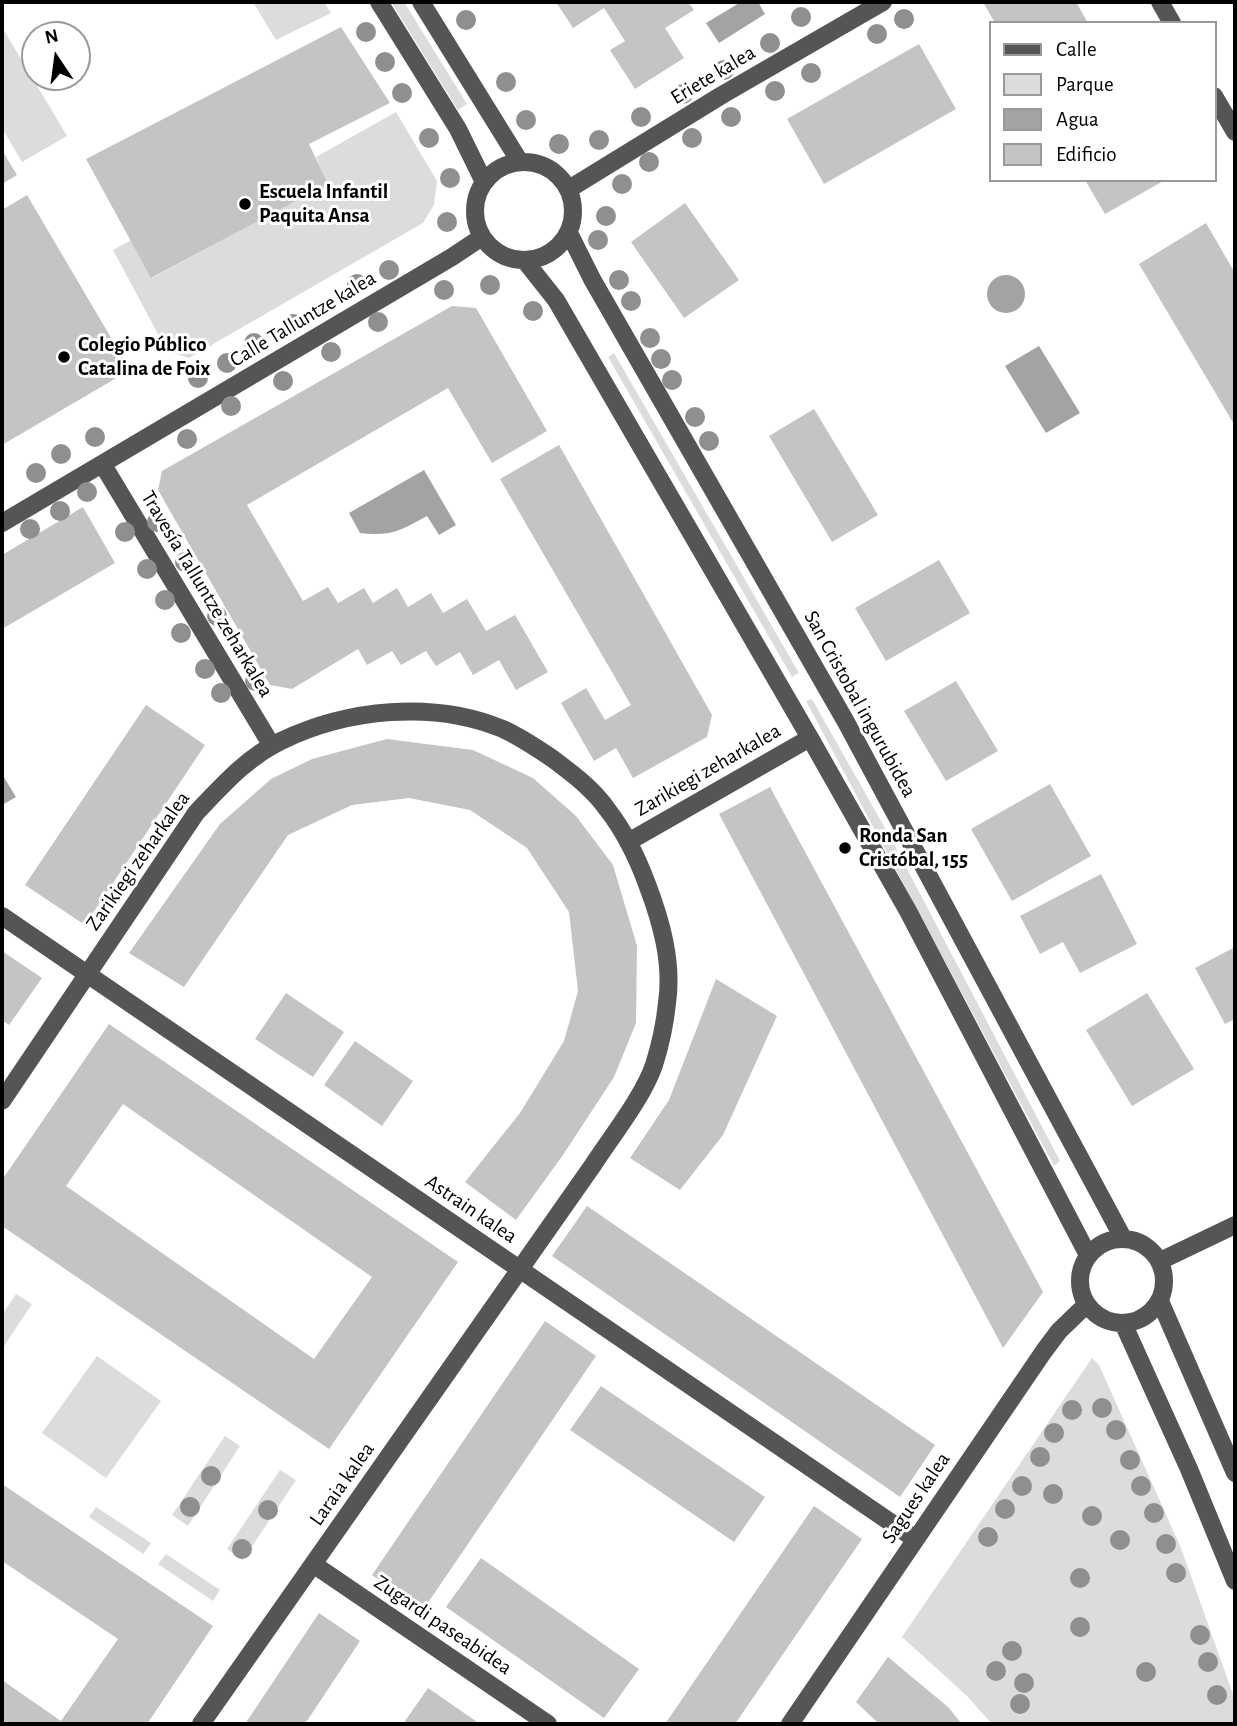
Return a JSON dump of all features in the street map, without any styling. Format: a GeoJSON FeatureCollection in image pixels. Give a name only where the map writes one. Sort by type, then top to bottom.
{"type":"FeatureCollection","features":[{"type":"Feature","properties":{"kind":"street"},"geometry":{"type":"LineString","coordinates":[[379,2],[458,129],[484,182]]}},
{"type":"Feature","properties":{"kind":"street"},"geometry":{"type":"LineString","coordinates":[[421,2],[520,162]]}},
{"type":"Feature","properties":{"kind":"street","name":"Eriete kalea"},"geometry":{"type":"LineString","coordinates":[[569,189],[855,8],[883,2]]}},
{"type":"Feature","properties":{"kind":"street"},"geometry":{"type":"LineString","coordinates":[[1160,2],[1171,21]]}},
{"type":"Feature","properties":{"kind":"street"},"geometry":{"type":"LineString","coordinates":[[1216,99],[1235,132]]}},
{"type":"Feature","properties":{"kind":"street"},"geometry":{"type":"LineString","coordinates":[[520,162],[540,164],[556,173],[569,189],[574,216],[569,233],[557,248],[541,258],[525,261],[499,254],[482,237],[475,219],[475,203],[484,182],[501,168],[520,162]]}},
{"type":"Feature","properties":{"kind":"street","name":"San Cristobal ingurubidea"},"geometry":{"type":"LineString","coordinates":[[569,233],[592,279],[846,722],[1123,1238]]}},
{"type":"Feature","properties":{"kind":"street","name":"Calle Talluntze kalea"},"geometry":{"type":"LineString","coordinates":[[2,523],[482,237]]}},
{"type":"Feature","properties":{"kind":"street"},"geometry":{"type":"LineString","coordinates":[[525,261],[556,300],[908,911],[1088,1255]]}},
{"type":"Feature","properties":{"kind":"street","name":"Travesía Talluntze zeharkalea"},"geometry":{"type":"LineString","coordinates":[[103,465],[272,746]]}},
{"type":"Feature","properties":{"kind":"street","name":"Zarikiegi zeharkalea"},"geometry":{"type":"LineString","coordinates":[[2,1101],[196,813],[236,772],[272,746],[331,722],[386,713],[449,715],[503,729],[532,745],[589,788],[628,842],[642,867],[664,937],[668,1000],[653,1067],[593,1165],[520,1269]]}},
{"type":"Feature","properties":{"kind":"street","name":"Zarikiegi zeharkalea"},"geometry":{"type":"LineString","coordinates":[[628,842],[810,738]]}},
{"type":"Feature","properties":{"kind":"street","name":"Astrain kalea"},"geometry":{"type":"LineString","coordinates":[[2,916],[915,1539]]}},
{"type":"Feature","properties":{"kind":"street"},"geometry":{"type":"LineString","coordinates":[[1160,1261],[1235,1225]]}},
{"type":"Feature","properties":{"kind":"street"},"geometry":{"type":"LineString","coordinates":[[1123,1238],[1138,1241],[1151,1249],[1160,1261],[1165,1281],[1160,1301],[1145,1317],[1123,1323],[1096,1315],[1087,1304],[1080,1288],[1081,1271],[1088,1255],[1104,1242],[1123,1238]]}},
{"type":"Feature","properties":{"kind":"street","name":"Laraia kalea"},"geometry":{"type":"LineString","coordinates":[[201,1724],[520,1269]]}},
{"type":"Feature","properties":{"kind":"street"},"geometry":{"type":"LineString","coordinates":[[1160,1301],[1235,1472]]}},
{"type":"Feature","properties":{"kind":"street","name":"Sagues kalea"},"geometry":{"type":"LineString","coordinates":[[790,1724],[1059,1331],[1087,1304]]}},
{"type":"Feature","properties":{"kind":"street"},"geometry":{"type":"LineString","coordinates":[[1123,1323],[1189,1469],[1235,1581]]}},
{"type":"Feature","properties":{"kind":"street","name":"Zugardi paseabidea"},"geometry":{"type":"LineString","coordinates":[[313,1564],[548,1724]]}},
{"type":"Feature","properties":{"kind":"green space"},"geometry":{"type":"Polygon","coordinates":[[[253,2],[324,2],[331,13],[276,40],[253,2]]]}},
{"type":"Feature","properties":{"kind":"green space"},"geometry":{"type":"Polygon","coordinates":[[[391,2],[404,2],[467,104],[458,110],[391,2]]]}},
{"type":"Feature","properties":{"kind":"green space"},"geometry":{"type":"Polygon","coordinates":[[[2,27],[21,59],[21,91],[40,91],[67,136],[22,162],[2,128],[2,27]]]}},
{"type":"Feature","properties":{"kind":"green space"},"geometry":{"type":"Polygon","coordinates":[[[396,112],[437,181],[434,205],[423,223],[189,358],[167,351],[113,250],[131,240],[152,278],[327,184],[316,157],[396,112]]]}},
{"type":"Feature","properties":{"kind":"green space"},"geometry":{"type":"Polygon","coordinates":[[[614,353],[799,673],[792,677],[608,357],[614,353]]]}},
{"type":"Feature","properties":{"kind":"green space"},"geometry":{"type":"Polygon","coordinates":[[[812,699],[894,844],[1060,1161],[1054,1166],[806,701],[812,699]]]}},
{"type":"Feature","properties":{"kind":"green space"},"geometry":{"type":"Polygon","coordinates":[[[16,1294],[32,1304],[2,1349],[2,1315],[16,1294]]]}},
{"type":"Feature","properties":{"kind":"green space"},"geometry":{"type":"Polygon","coordinates":[[[97,1356],[161,1401],[106,1478],[42,1433],[97,1356]]]}},
{"type":"Feature","properties":{"kind":"green space"},"geometry":{"type":"Polygon","coordinates":[[[1092,1358],[1099,1365],[1181,1548],[1235,1700],[1235,1724],[992,1724],[967,1696],[902,1637],[1092,1358]]]}},
{"type":"Feature","properties":{"kind":"green space"},"geometry":{"type":"Polygon","coordinates":[[[225,1436],[240,1446],[188,1526],[172,1515],[225,1436]]]}},
{"type":"Feature","properties":{"kind":"green space"},"geometry":{"type":"Polygon","coordinates":[[[280,1470],[296,1480],[243,1560],[227,1549],[280,1470]]]}},
{"type":"Feature","properties":{"kind":"green space"},"geometry":{"type":"Polygon","coordinates":[[[96,1507],[151,1543],[143,1554],[89,1517],[96,1507]]]}},
{"type":"Feature","properties":{"kind":"green space"},"geometry":{"type":"Polygon","coordinates":[[[166,1554],[220,1590],[213,1601],[158,1564],[166,1554]]]}},
{"type":"Feature","properties":{"kind":"water"},"geometry":{"type":"Polygon","coordinates":[[[741,2],[758,2],[765,14],[719,43],[706,23],[741,2]]]}},
{"type":"Feature","properties":{"kind":"water"},"geometry":{"type":"Polygon","coordinates":[[[1006,275],[1019,281],[1025,294],[1019,307],[1006,313],[993,307],[987,294],[993,281],[1006,275]]]}},
{"type":"Feature","properties":{"kind":"water"},"geometry":{"type":"Polygon","coordinates":[[[1039,346],[1080,413],[1046,433],[1005,366],[1039,346]]]}},
{"type":"Feature","properties":{"kind":"water"},"geometry":{"type":"Polygon","coordinates":[[[424,470],[456,525],[439,535],[427,516],[395,531],[380,534],[360,533],[349,513],[424,470]]]}},
{"type":"Feature","properties":{"kind":"water"},"geometry":{"type":"Polygon","coordinates":[[[2,774],[16,797],[2,805],[2,774]]]}},
{"type":"Feature","properties":{"kind":"building"},"geometry":{"type":"Polygon","coordinates":[[[556,2],[688,2],[694,10],[665,28],[684,58],[635,89],[610,50],[625,41],[604,8],[573,28],[556,2]]]}},
{"type":"Feature","properties":{"kind":"building"},"geometry":{"type":"Polygon","coordinates":[[[983,2],[1076,2],[1087,21],[994,21],[983,2]]]}},
{"type":"Feature","properties":{"kind":"building","name":"Escuela Infantil Paquita Ansa"},"geometry":{"type":"Polygon","coordinates":[[[341,27],[390,103],[309,144],[328,184],[151,278],[86,159],[341,27]]]}},
{"type":"Feature","properties":{"kind":"building"},"geometry":{"type":"Polygon","coordinates":[[[919,44],[956,109],[824,184],[787,119],[919,44]]]}},
{"type":"Feature","properties":{"kind":"building"},"geometry":{"type":"Polygon","coordinates":[[[2,150],[17,175],[2,184],[2,150]]]}},
{"type":"Feature","properties":{"kind":"building"},"geometry":{"type":"Polygon","coordinates":[[[1086,182],[1161,182],[1105,214],[1086,182]]]}},
{"type":"Feature","properties":{"kind":"building"},"geometry":{"type":"Polygon","coordinates":[[[27,195],[130,370],[2,445],[2,210],[27,195]]]}},
{"type":"Feature","properties":{"kind":"building"},"geometry":{"type":"Polygon","coordinates":[[[685,203],[739,280],[684,318],[631,242],[685,203]]]}},
{"type":"Feature","properties":{"kind":"building"},"geometry":{"type":"Polygon","coordinates":[[[1206,223],[1235,273],[1235,426],[1139,264],[1206,223]]]}},
{"type":"Feature","properties":{"kind":"building"},"geometry":{"type":"Polygon","coordinates":[[[452,306],[476,308],[547,431],[492,463],[448,388],[247,505],[303,601],[328,587],[338,603],[364,588],[373,603],[397,588],[408,607],[431,593],[443,613],[467,599],[486,631],[515,615],[548,672],[516,690],[499,660],[473,675],[460,652],[436,666],[426,651],[401,665],[392,651],[367,665],[358,649],[292,689],[270,685],[158,490],[162,471],[452,306]]]}},
{"type":"Feature","properties":{"kind":"building"},"geometry":{"type":"Polygon","coordinates":[[[814,409],[878,515],[832,542],[769,436],[814,409]]]}},
{"type":"Feature","properties":{"kind":"building"},"geometry":{"type":"Polygon","coordinates":[[[559,445],[712,715],[707,737],[633,778],[616,748],[594,761],[561,703],[586,688],[605,720],[631,705],[500,479],[559,445]]]}},
{"type":"Feature","properties":{"kind":"building"},"geometry":{"type":"Polygon","coordinates":[[[83,507],[115,563],[2,629],[2,555],[83,507]]]}},
{"type":"Feature","properties":{"kind":"building"},"geometry":{"type":"Polygon","coordinates":[[[939,560],[970,613],[886,661],[855,608],[939,560]]]}},
{"type":"Feature","properties":{"kind":"building"},"geometry":{"type":"Polygon","coordinates":[[[956,681],[998,751],[946,781],[904,711],[956,681]]]}},
{"type":"Feature","properties":{"kind":"building"},"geometry":{"type":"Polygon","coordinates":[[[146,705],[205,745],[85,925],[25,885],[146,705]]]}},
{"type":"Feature","properties":{"kind":"building"},"geometry":{"type":"Polygon","coordinates":[[[387,739],[473,750],[533,778],[576,816],[613,865],[637,946],[636,1023],[614,1077],[516,1220],[465,1182],[520,1113],[564,1041],[578,991],[569,912],[527,848],[470,810],[409,798],[352,805],[288,835],[184,987],[129,953],[220,824],[271,779],[312,759],[387,739]]]}},
{"type":"Feature","properties":{"kind":"building"},"geometry":{"type":"Polygon","coordinates":[[[1050,784],[1091,856],[1012,901],[971,829],[1050,784]]]}},
{"type":"Feature","properties":{"kind":"building"},"geometry":{"type":"Polygon","coordinates":[[[770,787],[1043,1292],[1003,1348],[719,814],[770,787]]]}},
{"type":"Feature","properties":{"kind":"building"},"geometry":{"type":"Polygon","coordinates":[[[1101,874],[1137,944],[1080,973],[1063,942],[1040,954],[1020,916],[1101,874]]]}},
{"type":"Feature","properties":{"kind":"building"},"geometry":{"type":"Polygon","coordinates":[[[1235,947],[1235,1019],[1225,1024],[1195,968],[1235,947]]]}},
{"type":"Feature","properties":{"kind":"building"},"geometry":{"type":"Polygon","coordinates":[[[2,951],[42,978],[9,1025],[2,1020],[2,951]]]}},
{"type":"Feature","properties":{"kind":"building"},"geometry":{"type":"Polygon","coordinates":[[[716,979],[777,1016],[723,1135],[680,1190],[630,1158],[669,1100],[716,979]]]}},
{"type":"Feature","properties":{"kind":"building"},"geometry":{"type":"Polygon","coordinates":[[[286,993],[344,1032],[313,1077],[255,1039],[286,993]]]}},
{"type":"Feature","properties":{"kind":"building"},"geometry":{"type":"Polygon","coordinates":[[[1147,993],[1194,1069],[1132,1106],[1086,1030],[1147,993]]]}},
{"type":"Feature","properties":{"kind":"building"},"geometry":{"type":"Polygon","coordinates":[[[109,1024],[458,1262],[329,1449],[2,1226],[2,1180],[109,1024]],[[123,1104],[66,1186],[314,1359],[372,1277],[123,1104]]]}},
{"type":"Feature","properties":{"kind":"building"},"geometry":{"type":"Polygon","coordinates":[[[355,1041],[413,1081],[382,1126],[324,1085],[355,1041]]]}},
{"type":"Feature","properties":{"kind":"building"},"geometry":{"type":"Polygon","coordinates":[[[587,1206],[935,1445],[900,1497],[552,1256],[587,1206]]]}},
{"type":"Feature","properties":{"kind":"building"},"geometry":{"type":"Polygon","coordinates":[[[545,1321],[596,1356],[423,1610],[372,1575],[545,1321]]]}},
{"type":"Feature","properties":{"kind":"building"},"geometry":{"type":"Polygon","coordinates":[[[601,1386],[765,1497],[734,1542],[570,1430],[601,1386]]]}},
{"type":"Feature","properties":{"kind":"building"},"geometry":{"type":"Polygon","coordinates":[[[2,1484],[213,1626],[147,1724],[2,1724],[2,1680],[61,1721],[118,1639],[2,1561],[2,1484]]]}},
{"type":"Feature","properties":{"kind":"building"},"geometry":{"type":"Polygon","coordinates":[[[814,1506],[862,1539],[735,1724],[665,1724],[814,1506]]]}},
{"type":"Feature","properties":{"kind":"building"},"geometry":{"type":"Polygon","coordinates":[[[481,1558],[639,1669],[604,1718],[446,1607],[481,1558]]]}},
{"type":"Feature","properties":{"kind":"building"},"geometry":{"type":"Polygon","coordinates":[[[319,1613],[360,1641],[305,1724],[245,1724],[319,1613]]]}},
{"type":"Feature","properties":{"kind":"building"},"geometry":{"type":"Polygon","coordinates":[[[888,1657],[948,1707],[962,1724],[879,1724],[856,1702],[888,1657]]]}},
{"type":"Feature","properties":{"kind":"building"},"geometry":{"type":"Polygon","coordinates":[[[428,1688],[480,1724],[403,1724],[428,1688]]]}},
{"type":"Feature","properties":{"kind":"place","name":"Escuela Infantil Paquita Ansa"},"geometry":{"type":"Point","coordinates":[245,204]}},
{"type":"Feature","properties":{"kind":"place","name":"Colegio Público Catalina de Foix"},"geometry":{"type":"Point","coordinates":[64,357]}},
{"type":"Feature","properties":{"kind":"place","name":"Ronda San Cristóbal, 155"},"geometry":{"type":"Point","coordinates":[845,848]}}]}
